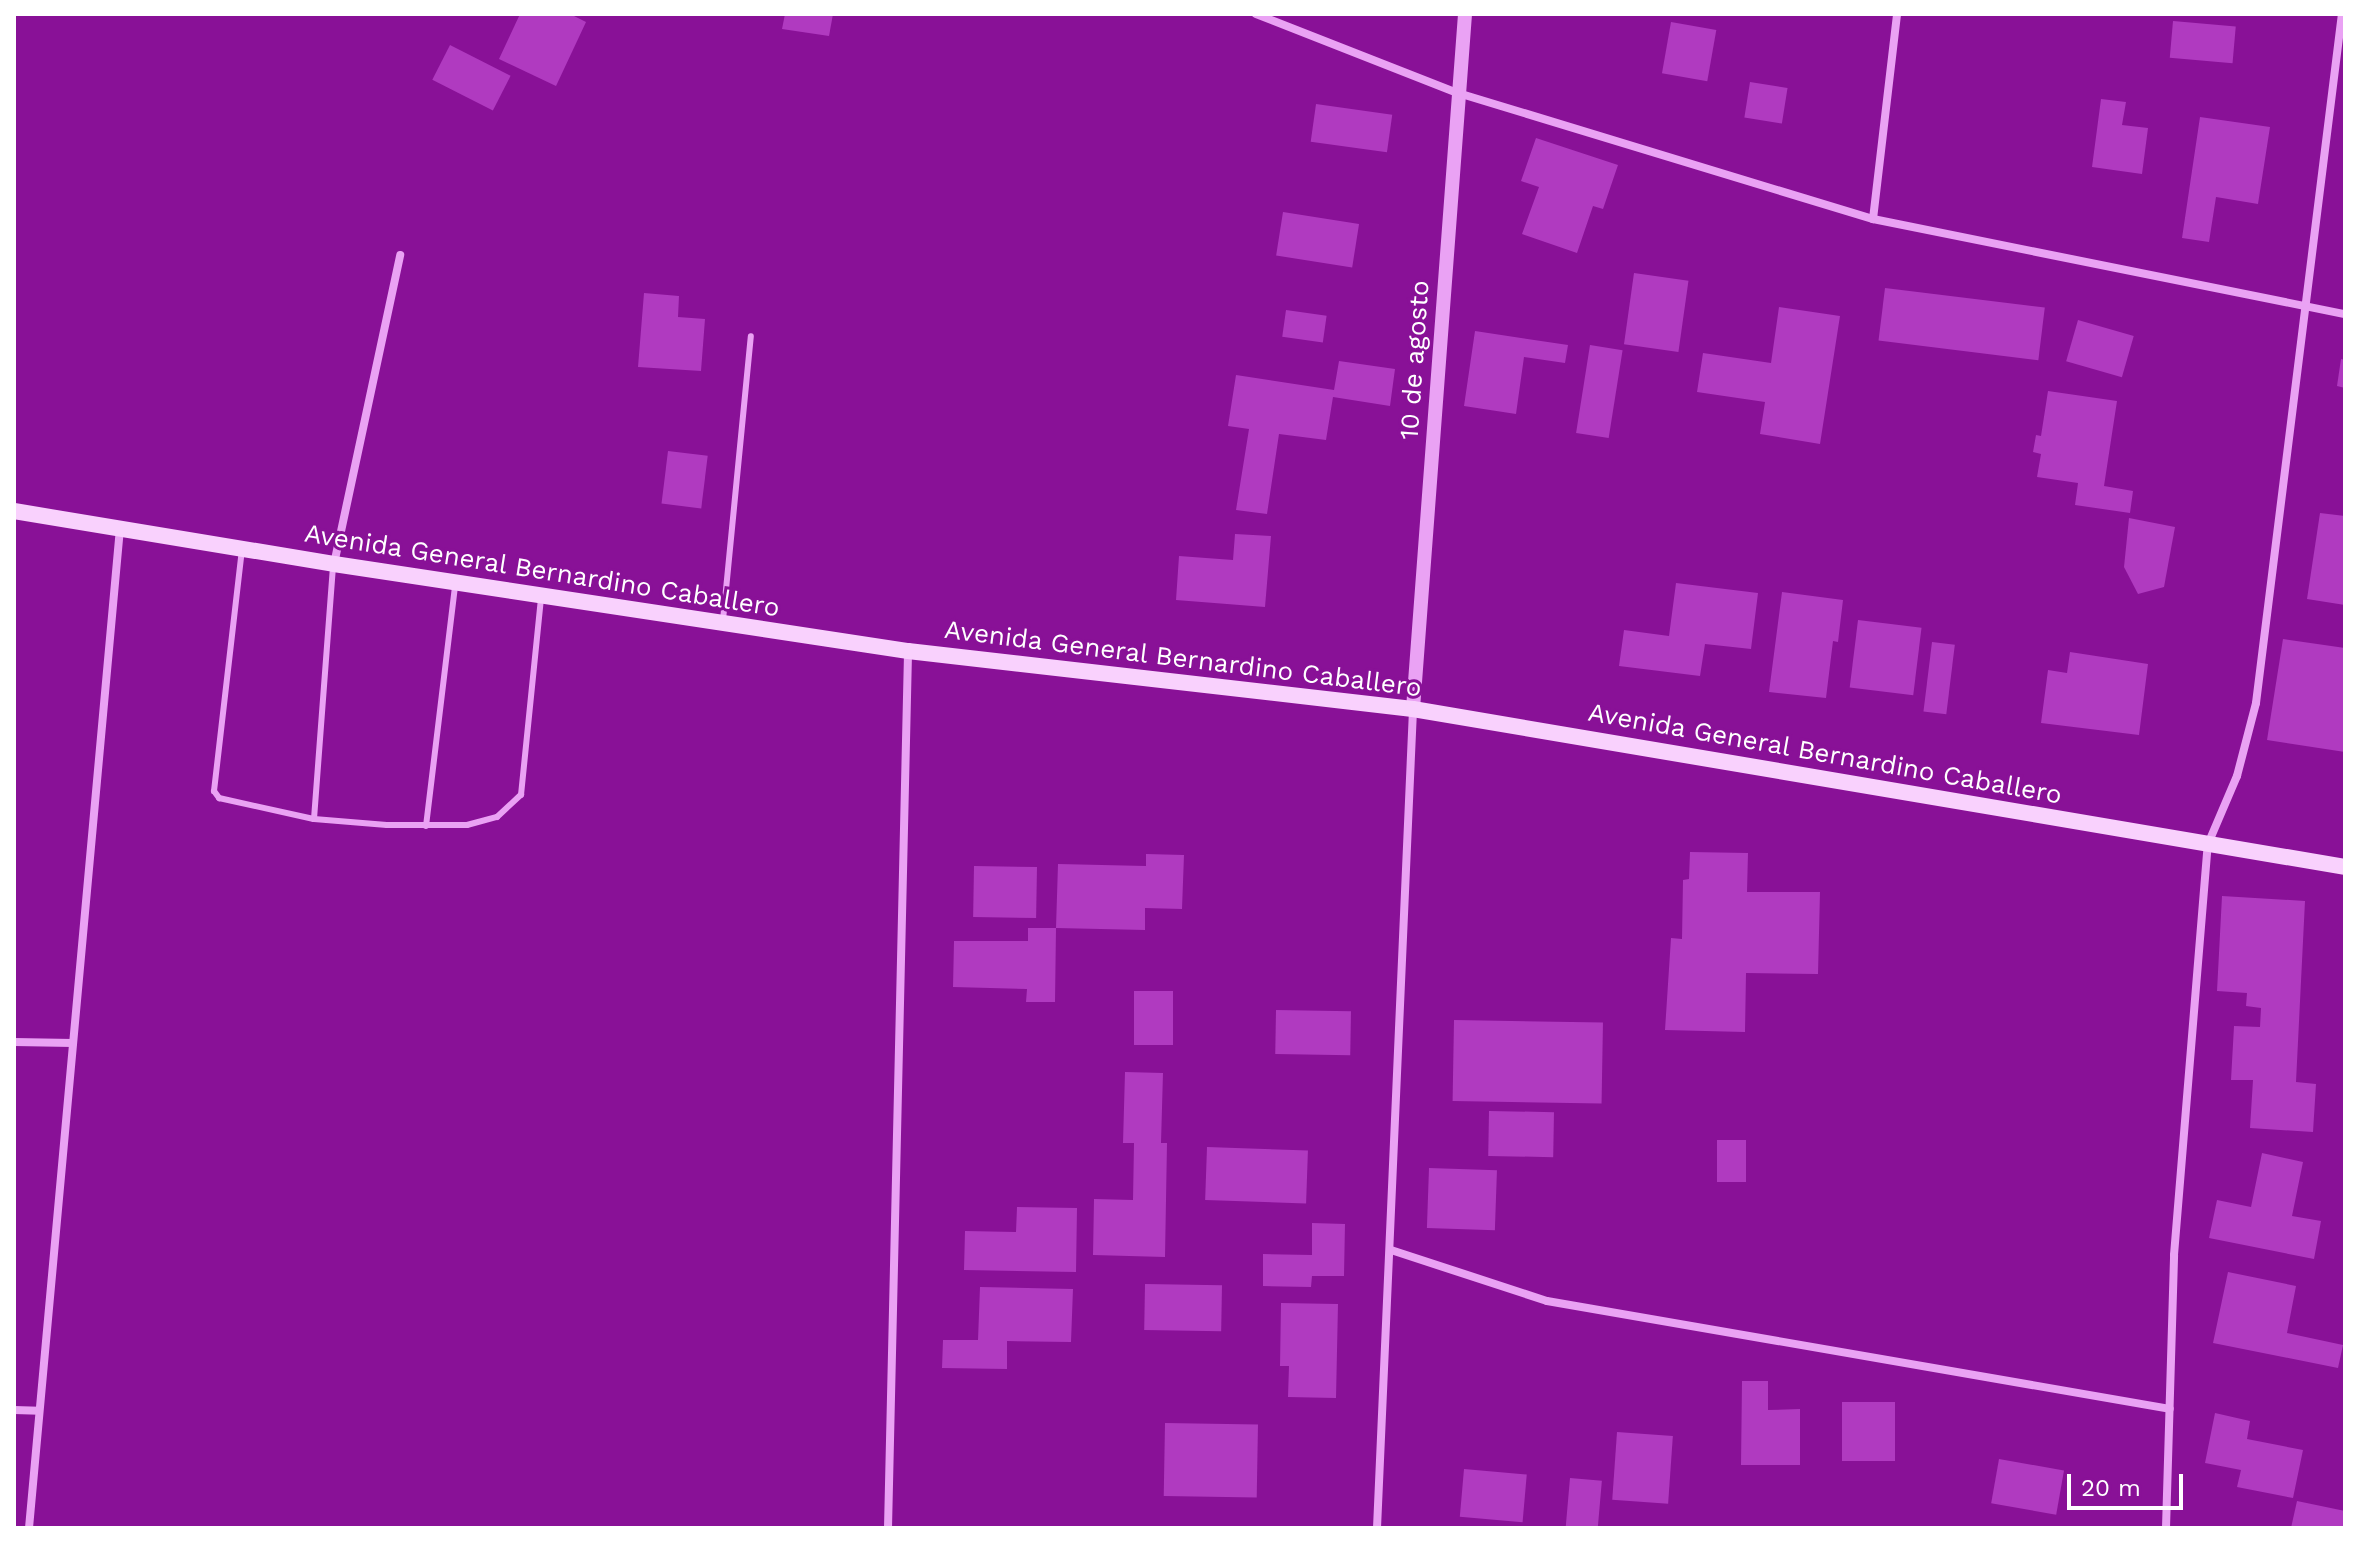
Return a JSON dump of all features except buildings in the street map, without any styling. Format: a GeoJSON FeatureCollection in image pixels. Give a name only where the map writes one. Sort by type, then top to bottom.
{"type":"FeatureCollection","features":[{"type":"Feature","properties":{"kind":"main road","name":"Avenida General Bernardino Caballero"},"geometry":{"type":"LineString","coordinates":[[14,511],[120,526],[334,564],[908,651],[1413,709],[2345,867]]}},
{"type":"Feature","properties":{"kind":"street"},"geometry":{"type":"LineString","coordinates":[[1256,14],[1458,93],[1873,219],[2345,314]]}},
{"type":"Feature","properties":{"kind":"street","name":"10 de agosto"},"geometry":{"type":"LineString","coordinates":[[1413,709],[1465,14]]}},
{"type":"Feature","properties":{"kind":"street"},"geometry":{"type":"LineString","coordinates":[[1873,219],[1897,14]]}},
{"type":"Feature","properties":{"kind":"street"},"geometry":{"type":"LineString","coordinates":[[2166,1528],[2174,1255],[2208,844],[2237,776],[2256,703],[2342,14]]}},
{"type":"Feature","properties":{"kind":"street"},"geometry":{"type":"LineString","coordinates":[[334,564],[400,255]]}},
{"type":"Feature","properties":{"kind":"street"},"geometry":{"type":"LineString","coordinates":[[29,1528],[120,526]]}},
{"type":"Feature","properties":{"kind":"street"},"geometry":{"type":"LineString","coordinates":[[888,1528],[908,651]]}},
{"type":"Feature","properties":{"kind":"street"},"geometry":{"type":"LineString","coordinates":[[1377,1528],[1413,709]]}},
{"type":"Feature","properties":{"kind":"street"},"geometry":{"type":"LineString","coordinates":[[14,1042],[73,1043]]}},
{"type":"Feature","properties":{"kind":"street"},"geometry":{"type":"LineString","coordinates":[[1391,1250],[1547,1301],[2170,1409]]}},
{"type":"Feature","properties":{"kind":"street"},"geometry":{"type":"LineString","coordinates":[[14,1410],[39,1411]]}},
{"type":"Feature","properties":{"kind":"lane"},"geometry":{"type":"LineString","coordinates":[[722,623],[751,336]]}},
{"type":"Feature","properties":{"kind":"lane"},"geometry":{"type":"LineString","coordinates":[[243,547],[214,791],[219,798],[314,819],[426,826],[467,825],[497,817],[521,795],[541,595]]}},
{"type":"Feature","properties":{"kind":"lane"},"geometry":{"type":"LineString","coordinates":[[314,819],[334,564]]}},
{"type":"Feature","properties":{"kind":"lane"},"geometry":{"type":"LineString","coordinates":[[426,826],[456,582]]}}]}
